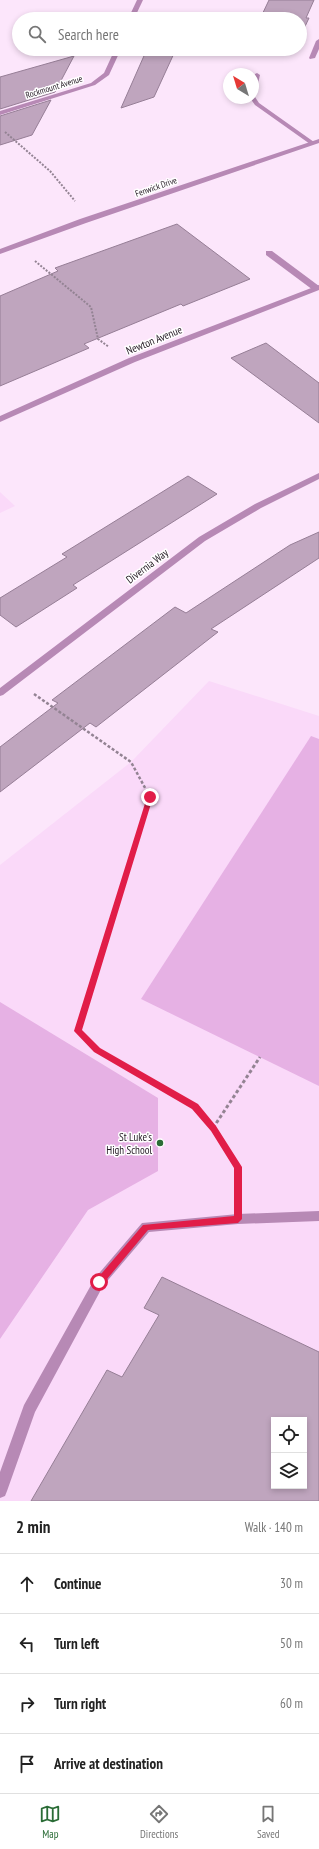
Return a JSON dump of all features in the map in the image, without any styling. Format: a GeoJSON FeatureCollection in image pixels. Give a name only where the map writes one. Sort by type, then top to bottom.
{"type":"FeatureCollection","features":[{"type":"Feature","properties":{"kind":"street"},"geometry":{"type":"LineString","coordinates":[[134,12],[140,0]]}},
{"type":"Feature","properties":{"kind":"street"},"geometry":{"type":"LineString","coordinates":[[312,58],[319,41]]}},
{"type":"Feature","properties":{"kind":"street","name":"Rockmount Avenue"},"geometry":{"type":"LineString","coordinates":[[0,113],[93,84],[107,74],[115,56]]}},
{"type":"Feature","properties":{"kind":"street"},"geometry":{"type":"LineString","coordinates":[[257,104],[316,142]]}},
{"type":"Feature","properties":{"kind":"street","name":"Fenwick Drive"},"geometry":{"type":"LineString","coordinates":[[0,252],[90,218],[316,142]]}},
{"type":"Feature","properties":{"kind":"street"},"geometry":{"type":"LineString","coordinates":[[269,253],[318,287]]}},
{"type":"Feature","properties":{"kind":"street","name":"Newton Avenue"},"geometry":{"type":"LineString","coordinates":[[0,419],[129,362],[318,287]]}},
{"type":"Feature","properties":{"kind":"street","name":"Divernia Way"},"geometry":{"type":"LineString","coordinates":[[0,693],[202,539],[258,506],[319,476]]}},
{"type":"Feature","properties":{"kind":"street"},"geometry":{"type":"LineString","coordinates":[[0,1491],[29,1409],[95,1289],[99,1282],[146,1227],[238,1219],[319,1216]]}},
{"type":"Feature","properties":{"kind":"path"},"geometry":{"type":"LineString","coordinates":[[0,127],[50,171],[62,188],[90,218]]}},
{"type":"Feature","properties":{"kind":"path"},"geometry":{"type":"LineString","coordinates":[[15,246],[78,295],[91,307],[98,338],[129,362]]}},
{"type":"Feature","properties":{"kind":"path"},"geometry":{"type":"LineString","coordinates":[[15,681],[131,762],[150,797],[78,1031],[97,1050],[195,1106],[214,1128],[238,1167],[238,1219]]}},
{"type":"Feature","properties":{"kind":"path"},"geometry":{"type":"LineString","coordinates":[[214,1128],[260,1057]]}},
{"type":"Feature","properties":{"kind":"shaded area"},"geometry":{"type":"Polygon","coordinates":[[[0,492],[15,506],[0,513],[0,492]]]}},
{"type":"Feature","properties":{"kind":"shaded area","name":"St Luke's High School"},"geometry":{"type":"Polygon","coordinates":[[[209,681],[319,716],[319,1501],[0,1501],[0,865],[131,762],[209,681]]]}},
{"type":"Feature","properties":{"kind":"shaded area"},"geometry":{"type":"Polygon","coordinates":[[[311,736],[319,739],[319,1086],[141,999],[311,736]]]}},
{"type":"Feature","properties":{"kind":"shaded area"},"geometry":{"type":"Polygon","coordinates":[[[0,1002],[158,1098],[158,1171],[88,1210],[0,1339],[0,1002]]]}},
{"type":"Feature","properties":{"kind":"building"},"geometry":{"type":"Polygon","coordinates":[[[269,0],[314,0],[307,16],[307,12],[263,12],[269,0]]]}},
{"type":"Feature","properties":{"kind":"building"},"geometry":{"type":"Polygon","coordinates":[[[74,56],[55,92],[0,109],[0,77],[74,56]]]}},
{"type":"Feature","properties":{"kind":"building"},"geometry":{"type":"Polygon","coordinates":[[[144,56],[173,56],[154,97],[121,108],[144,56]]]}},
{"type":"Feature","properties":{"kind":"building"},"geometry":{"type":"Polygon","coordinates":[[[51,100],[32,135],[0,145],[0,116],[51,100]]]}},
{"type":"Feature","properties":{"kind":"building"},"geometry":{"type":"Polygon","coordinates":[[[177,224],[250,279],[183,306],[181,304],[84,344],[89,348],[0,386],[0,296],[58,271],[55,268],[177,224]]]}},
{"type":"Feature","properties":{"kind":"building"},"geometry":{"type":"Polygon","coordinates":[[[266,343],[319,383],[319,423],[231,358],[266,343]]]}},
{"type":"Feature","properties":{"kind":"building"},"geometry":{"type":"Polygon","coordinates":[[[188,476],[217,494],[73,585],[77,588],[16,627],[0,615],[0,598],[67,557],[62,554],[188,476]]]}},
{"type":"Feature","properties":{"kind":"building"},"geometry":{"type":"Polygon","coordinates":[[[319,532],[319,558],[211,629],[218,632],[96,727],[90,723],[0,792],[0,747],[58,703],[52,700],[175,607],[186,613],[290,545],[319,532]]]}},
{"type":"Feature","properties":{"kind":"building"},"geometry":{"type":"Polygon","coordinates":[[[162,1277],[319,1352],[319,1501],[31,1501],[107,1370],[122,1377],[159,1315],[144,1308],[162,1277]]]}},
{"type":"Feature","properties":{"kind":"place","name":"St Luke's High School"},"geometry":{"type":"Point","coordinates":[160,1143]}},
{"type":"Feature","properties":{"kind":"route"},"geometry":{"type":"LineString","coordinates":[[99,1282],[146,1227],[238,1219],[238,1167],[214,1128],[195,1106],[97,1050],[78,1031],[150,797]]}}]}
